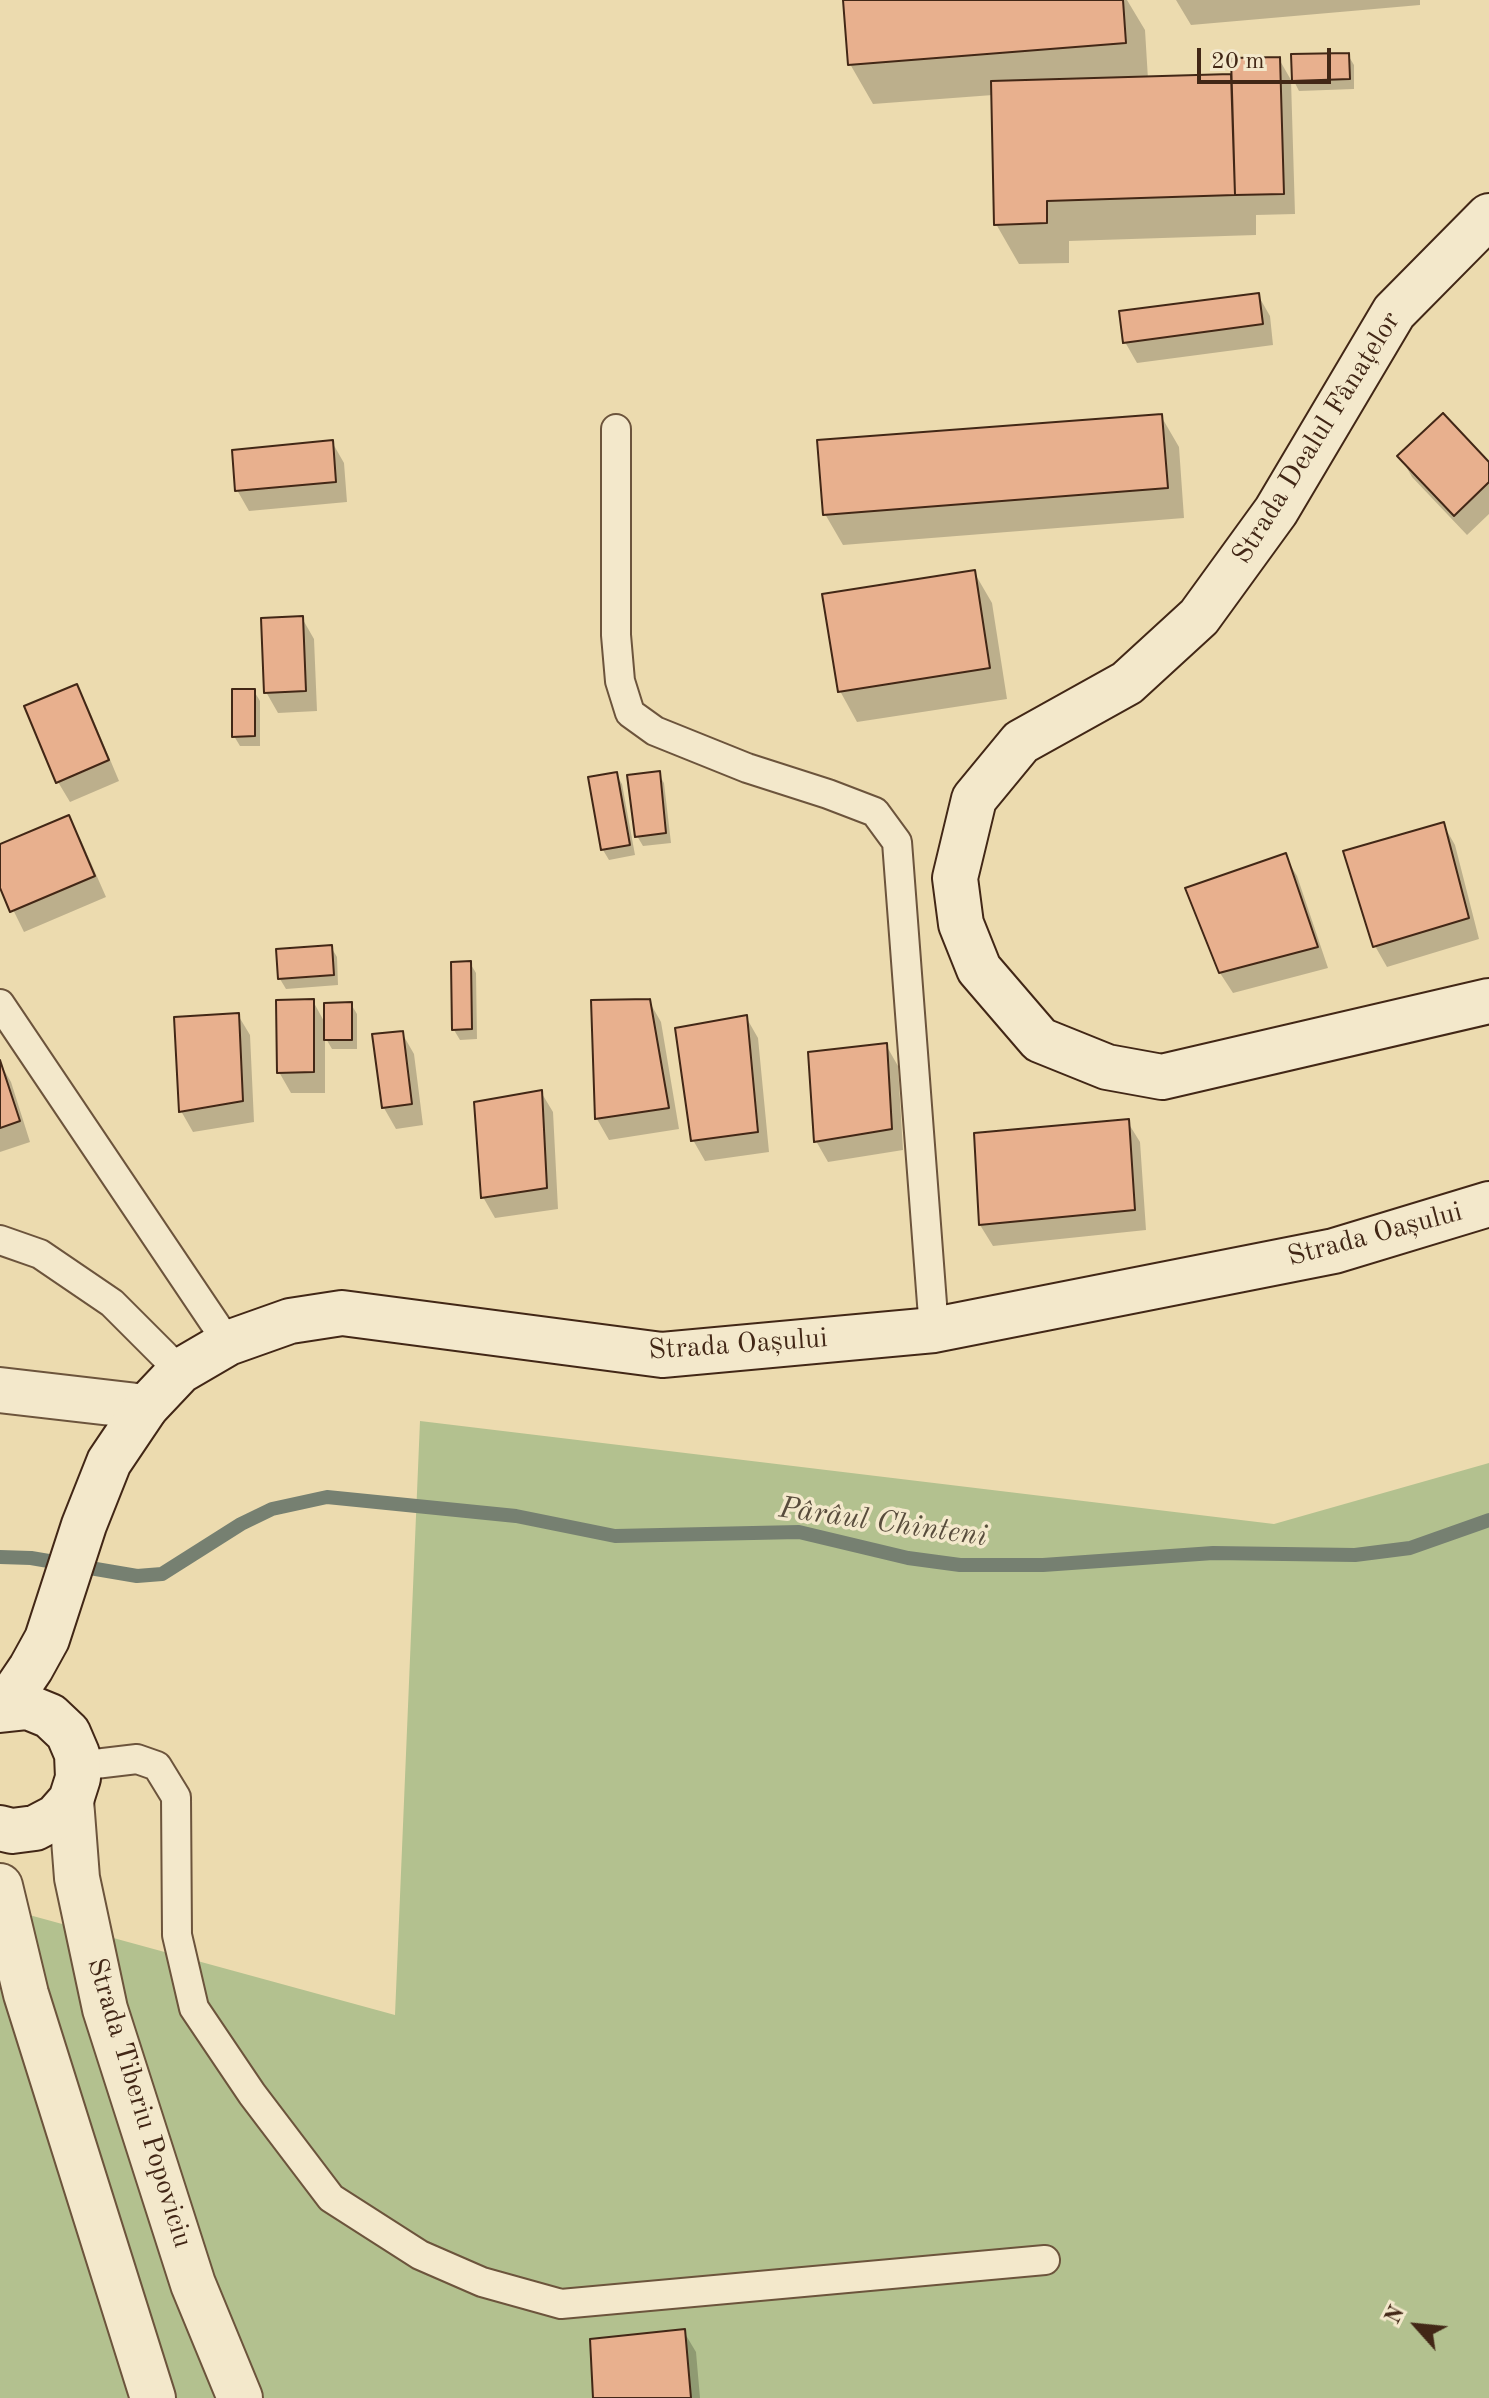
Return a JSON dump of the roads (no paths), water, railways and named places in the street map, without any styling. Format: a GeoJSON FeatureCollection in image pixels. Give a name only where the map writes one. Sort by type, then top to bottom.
{"type":"FeatureCollection","features":[{"type":"Feature","properties":{"kind":"main road","name":"Strada Dealul Fânațelor"},"geometry":{"type":"LineString","coordinates":[[1489,216],[1394,312],[1276,511],[1199,617],[1127,683],[1021,742],[974,799],[955,878],[961,924],[979,969],[1040,1040],[1107,1067],[1162,1077],[1489,1001]]}},
{"type":"Feature","properties":{"kind":"main road","name":"Strada Oașului"},"geometry":{"type":"LineString","coordinates":[[2,1709],[31,1668],[49,1632],[84,1525],[109,1462],[146,1407],[180,1371],[228,1343],[290,1321],[342,1313],[662,1355],[934,1330],[1334,1251],[1489,1204]]}},
{"type":"Feature","properties":{"kind":"main road"},"geometry":{"type":"LineString","coordinates":[[0,1390],[146,1407]]}},
{"type":"Feature","properties":{"kind":"main road"},"geometry":{"type":"LineString","coordinates":[[0,1828],[12,1831],[35,1828],[56,1817],[72,1766],[49,1632]]}},
{"type":"Feature","properties":{"kind":"main road"},"geometry":{"type":"LineString","coordinates":[[2,1709],[28,1707],[50,1716],[72,1766]]}},
{"type":"Feature","properties":{"kind":"main road","name":"Strada Tiberiu Popoviciu"},"geometry":{"type":"LineString","coordinates":[[72,1766],[77,1878],[105,2009],[193,2284],[240,2398]]}},
{"type":"Feature","properties":{"kind":"main road"},"geometry":{"type":"LineString","coordinates":[[0,1886],[26,1994],[153,2398]]}},
{"type":"Feature","properties":{"kind":"lane"},"geometry":{"type":"LineString","coordinates":[[616,429],[616,635],[620,681],[630,713],[655,731],[747,768],[875,812],[897,842],[934,1330]]}},
{"type":"Feature","properties":{"kind":"lane"},"geometry":{"type":"LineString","coordinates":[[0,1004],[228,1343]]}},
{"type":"Feature","properties":{"kind":"lane"},"geometry":{"type":"LineString","coordinates":[[0,1240],[40,1254],[112,1303],[180,1371]]}},
{"type":"Feature","properties":{"kind":"lane"},"geometry":{"type":"LineString","coordinates":[[72,1766],[137,1759],[157,1766],[176,1797],[177,1935],[194,2008],[252,2094],[331,2198],[420,2255],[482,2282],[561,2304],[1045,2260]]}},
{"type":"Feature","properties":{"kind":"waterway","name":"Pârâul Chinteni"},"geometry":{"type":"LineString","coordinates":[[0,1557],[31,1558],[137,1576],[162,1574],[241,1524],[272,1509],[327,1497],[516,1516],[615,1536],[799,1532],[908,1558],[960,1565],[1043,1565],[1213,1553],[1355,1555],[1410,1548],[1489,1520]]}}]}
